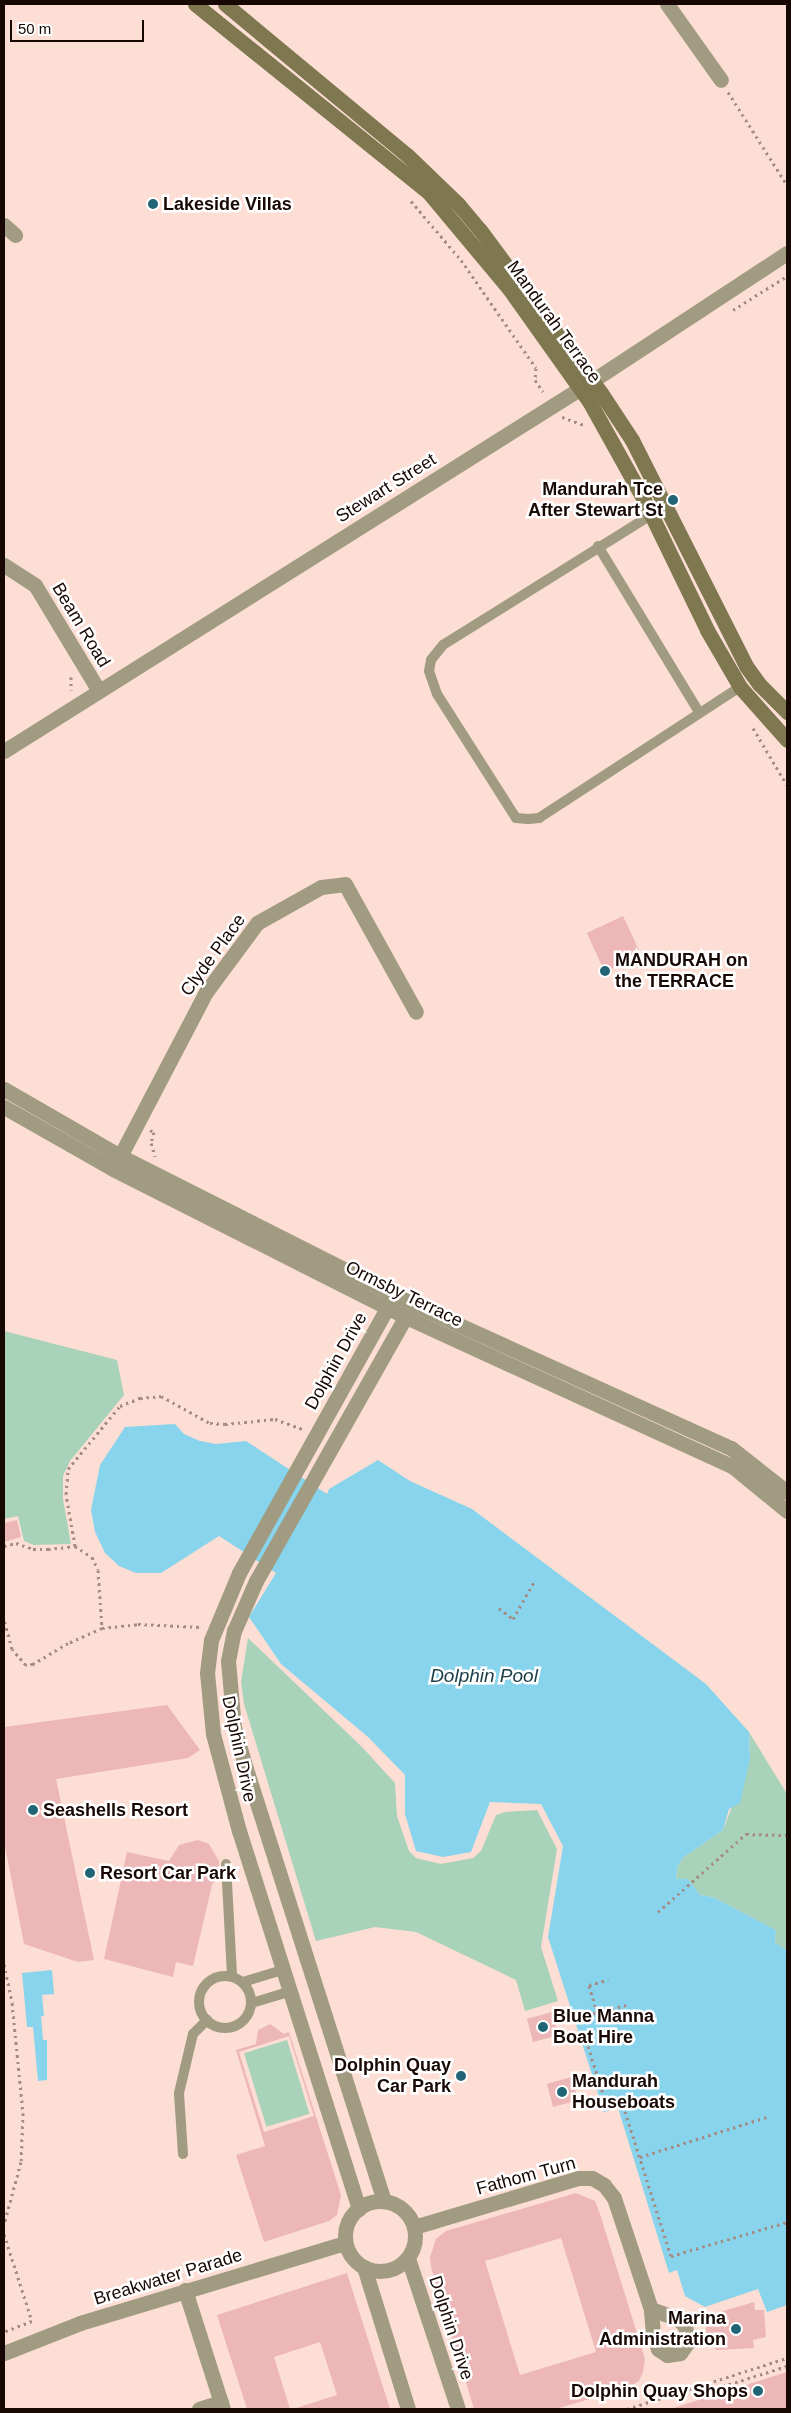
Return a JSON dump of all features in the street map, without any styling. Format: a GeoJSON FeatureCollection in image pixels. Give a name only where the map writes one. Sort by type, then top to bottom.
{"type":"FeatureCollection","features":[{"type":"Feature","properties":{"kind":"main road","name":"Mandurah Terrace"},"geometry":{"type":"LineString","coordinates":[[195,4],[429,193],[632,440],[746,666],[759,684],[787,712]]}},
{"type":"Feature","properties":{"kind":"main road","name":"Mandurah Terrace"},"geometry":{"type":"LineString","coordinates":[[225,4],[374,127],[458,204],[586,384],[707,630],[740,687],[787,740]]}},
{"type":"Feature","properties":{"kind":"street"},"geometry":{"type":"LineString","coordinates":[[667,4],[720,80]]}},
{"type":"Feature","properties":{"kind":"street","name":"Stewart Street"},"geometry":{"type":"LineString","coordinates":[[4,751],[586,384],[787,253]]}},
{"type":"Feature","properties":{"kind":"street","name":"Beam Road"},"geometry":{"type":"LineString","coordinates":[[4,565],[35,585],[99,691]]}},
{"type":"Feature","properties":{"kind":"street","name":"Clyde Place"},"geometry":{"type":"LineString","coordinates":[[116,1163],[206,992],[257,923],[322,888],[346,884],[416,1012]]}},
{"type":"Feature","properties":{"kind":"street","name":"Ormsby Terrace"},"geometry":{"type":"LineString","coordinates":[[4,1089],[116,1163],[387,1308],[732,1466],[787,1511]]}},
{"type":"Feature","properties":{"kind":"street","name":"Ormsby Terrace"},"geometry":{"type":"LineString","coordinates":[[4,1107],[116,1163],[413,1304],[731,1448],[787,1492]]}},
{"type":"Feature","properties":{"kind":"street","name":"Dolphin Drive"},"geometry":{"type":"LineString","coordinates":[[359,2209],[282,1970],[221,1766],[208,1704],[208,1653],[228,1596],[395,1294]]}},
{"type":"Feature","properties":{"kind":"street","name":"Dolphin Drive"},"geometry":{"type":"LineString","coordinates":[[384,2201],[234,1728],[228,1661],[243,1607],[413,1304]]}},
{"type":"Feature","properties":{"kind":"street","name":"Fathom Turn"},"geometry":{"type":"LineString","coordinates":[[414,2227],[578,2178],[592,2178],[604,2185],[614,2198],[652,2309]]}},
{"type":"Feature","properties":{"kind":"street"},"geometry":{"type":"LineString","coordinates":[[364,2267],[388,2271],[408,2258],[415,2243],[414,2227],[403,2210],[384,2201],[371,2202],[359,2209],[347,2226],[345,2243],[350,2254],[364,2267],[408,2409]]}},
{"type":"Feature","properties":{"kind":"street","name":"Breakwater Parade"},"geometry":{"type":"LineString","coordinates":[[4,2353],[68,2327],[345,2243]]}},
{"type":"Feature","properties":{"kind":"street","name":"Dolphin Drive"},"geometry":{"type":"LineString","coordinates":[[408,2258],[458,2409]]}},
{"type":"Feature","properties":{"kind":"street"},"geometry":{"type":"LineString","coordinates":[[185,2290],[222,2406],[199,2409]]}},
{"type":"Feature","properties":{"kind":"lane"},"geometry":{"type":"LineString","coordinates":[[652,515],[598,546],[442,645],[430,665],[431,682],[437,694],[516,818],[528,819],[539,818],[740,687]]}},
{"type":"Feature","properties":{"kind":"lane"},"geometry":{"type":"LineString","coordinates":[[598,546],[699,712]]}},
{"type":"Feature","properties":{"kind":"lane"},"geometry":{"type":"LineString","coordinates":[[226,1864],[232,1976]]}},
{"type":"Feature","properties":{"kind":"lane"},"geometry":{"type":"LineString","coordinates":[[243,1982],[282,1970]]}},
{"type":"Feature","properties":{"kind":"lane"},"geometry":{"type":"LineString","coordinates":[[218,1976],[232,1976],[243,1982],[250,1992],[252,2003],[246,2017],[235,2026],[220,2028],[207,2020],[200,2009],[200,1995],[206,1983],[218,1976]]}},
{"type":"Feature","properties":{"kind":"lane"},"geometry":{"type":"LineString","coordinates":[[252,2003],[289,1992]]}},
{"type":"Feature","properties":{"kind":"lane"},"geometry":{"type":"LineString","coordinates":[[183,2154],[179,2093],[194,2034],[207,2020]]}},
{"type":"Feature","properties":{"kind":"path"},"geometry":{"type":"LineString","coordinates":[[720,80],[787,184]]}},
{"type":"Feature","properties":{"kind":"path"},"geometry":{"type":"LineString","coordinates":[[408,198],[461,260],[536,368],[534,380],[562,418]]}},
{"type":"Feature","properties":{"kind":"path"},"geometry":{"type":"LineString","coordinates":[[69,671],[71,691],[64,699],[71,708]]}},
{"type":"Feature","properties":{"kind":"path"},"geometry":{"type":"LineString","coordinates":[[757,735],[787,785]]}},
{"type":"Feature","properties":{"kind":"path"},"geometry":{"type":"LineString","coordinates":[[102,1628],[96,1564],[75,1546],[66,1494],[68,1469],[120,1406],[140,1398],[160,1396],[210,1423],[225,1424],[275,1419],[309,1431]]}},
{"type":"Feature","properties":{"kind":"path"},"geometry":{"type":"LineString","coordinates":[[4,1546],[16,1543],[33,1549],[48,1549],[75,1546]]}},
{"type":"Feature","properties":{"kind":"path"},"geometry":{"type":"LineString","coordinates":[[499,1608],[513,1619],[534,1582]]}},
{"type":"Feature","properties":{"kind":"path"},"geometry":{"type":"LineString","coordinates":[[4,1620],[12,1649],[26,1665],[33,1664],[68,1643],[102,1628],[138,1624],[201,1627],[207,1622]]}},
{"type":"Feature","properties":{"kind":"path"},"geometry":{"type":"LineString","coordinates":[[658,1912],[746,1834],[787,1835]]}},
{"type":"Feature","properties":{"kind":"path"},"geometry":{"type":"LineString","coordinates":[[4,1964],[12,2003],[23,2113],[21,2162],[4,2224]]}},
{"type":"Feature","properties":{"kind":"path"},"geometry":{"type":"LineString","coordinates":[[597,2013],[589,1984],[608,1980]]}},
{"type":"Feature","properties":{"kind":"path"},"geometry":{"type":"LineString","coordinates":[[580,2017],[626,2006]]}},
{"type":"Feature","properties":{"kind":"path"},"geometry":{"type":"LineString","coordinates":[[588,2046],[606,2106]]}},
{"type":"Feature","properties":{"kind":"path"},"geometry":{"type":"LineString","coordinates":[[624,2105],[671,2256],[787,2222]]}},
{"type":"Feature","properties":{"kind":"path"},"geometry":{"type":"LineString","coordinates":[[640,2157],[770,2116]]}},
{"type":"Feature","properties":{"kind":"path"},"geometry":{"type":"LineString","coordinates":[[4,2234],[32,2321],[4,2332]]}},
{"type":"Feature","properties":{"kind":"path"},"geometry":{"type":"LineString","coordinates":[[627,2409],[787,2358]]}},
{"type":"Feature","properties":{"kind":"path"},"geometry":{"type":"LineString","coordinates":[[702,2385],[704,2392],[787,2366]]}},
{"type":"Feature","properties":{"kind":"green space"},"geometry":{"type":"Polygon","coordinates":[[[4,1331],[117,1360],[124,1395],[70,1461],[63,1476],[63,1499],[71,1544],[34,1545],[24,1541],[18,1516],[4,1519],[4,1331]]]}},
{"type":"Feature","properties":{"kind":"green space"},"geometry":{"type":"Polygon","coordinates":[[[248,1638],[362,1747],[395,1783],[397,1816],[409,1851],[416,1858],[441,1864],[473,1858],[481,1851],[496,1815],[505,1812],[537,1810],[557,1849],[541,1947],[558,2001],[525,2011],[516,1980],[416,1932],[375,1927],[316,1941],[244,1704],[241,1682],[248,1638]]]}},
{"type":"Feature","properties":{"kind":"green space"},"geometry":{"type":"Polygon","coordinates":[[[749,1732],[787,1794],[787,1951],[775,1942],[776,1930],[713,1897],[700,1895],[688,1879],[676,1880],[678,1865],[684,1857],[723,1830],[750,1759],[749,1732]]]}},
{"type":"Feature","properties":{"kind":"green space"},"geometry":{"type":"Polygon","coordinates":[[[287,2040],[310,2114],[266,2127],[244,2053],[287,2040]]]}},
{"type":"Feature","properties":{"kind":"water","name":"Dolphin Pool"},"geometry":{"type":"Polygon","coordinates":[[[175,1424],[184,1434],[200,1441],[216,1444],[246,1441],[327,1494],[329,1489],[378,1460],[410,1481],[472,1509],[706,1684],[749,1732],[750,1759],[740,1803],[729,1809],[723,1830],[684,1857],[678,1865],[676,1879],[688,1879],[700,1895],[713,1897],[776,1930],[775,1942],[787,1951],[787,2305],[767,2312],[758,2289],[705,2307],[685,2296],[677,2270],[669,2273],[618,2108],[604,2112],[548,1937],[563,1846],[541,1804],[490,1802],[471,1852],[443,1857],[416,1851],[405,1814],[405,1775],[368,1737],[281,1664],[249,1617],[276,1573],[219,1536],[161,1573],[136,1573],[119,1566],[105,1553],[95,1532],[91,1510],[100,1465],[125,1427],[175,1424]]]}},
{"type":"Feature","properties":{"kind":"water"},"geometry":{"type":"Polygon","coordinates":[[[52,1970],[54,1994],[42,1995],[44,2016],[41,2016],[43,2040],[47,2040],[47,2080],[38,2081],[33,2027],[27,2027],[22,1973],[52,1970]]]}},
{"type":"Feature","properties":{"kind":"building","name":"MANDURAH on the TERRACE"},"geometry":{"type":"Polygon","coordinates":[[[623,916],[641,955],[605,972],[587,933],[623,916]]]}},
{"type":"Feature","properties":{"kind":"building"},"geometry":{"type":"Polygon","coordinates":[[[17,1520],[21,1537],[4,1542],[4,1523],[17,1520]]]}},
{"type":"Feature","properties":{"kind":"building","name":"Seashells Resort"},"geometry":{"type":"Polygon","coordinates":[[[167,1705],[200,1750],[188,1758],[56,1779],[94,1960],[78,1962],[24,1944],[4,1841],[4,1727],[167,1705]]]}},
{"type":"Feature","properties":{"kind":"building","name":"Seashells Resort"},"geometry":{"type":"Polygon","coordinates":[[[198,1840],[209,1844],[219,1861],[218,1876],[212,1885],[193,1966],[176,1962],[173,1977],[104,1959],[127,1852],[169,1861],[179,1845],[198,1840]]]}},
{"type":"Feature","properties":{"kind":"building","name":"Blue Manna Boat Hire"},"geometry":{"type":"Polygon","coordinates":[[[552,2012],[558,2035],[533,2042],[527,2019],[552,2012]]]}},
{"type":"Feature","properties":{"kind":"building"},"geometry":{"type":"Polygon","coordinates":[[[270,2024],[284,2034],[289,2032],[341,2195],[337,2215],[329,2221],[264,2242],[236,2155],[265,2146],[236,2050],[256,2044],[258,2030],[270,2024]],[[289,2036],[239,2052],[264,2132],[314,2116],[289,2036]]]}},
{"type":"Feature","properties":{"kind":"building","name":"Mandurah Houseboats"},"geometry":{"type":"Polygon","coordinates":[[[572,2077],[578,2100],[553,2107],[547,2084],[572,2077]]]}},
{"type":"Feature","properties":{"kind":"building"},"geometry":{"type":"Polygon","coordinates":[[[576,2193],[595,2201],[645,2359],[639,2381],[629,2387],[556,2409],[474,2409],[431,2267],[430,2257],[436,2239],[446,2231],[576,2193]],[[561,2238],[485,2261],[520,2375],[596,2352],[561,2238]]]}},
{"type":"Feature","properties":{"kind":"building"},"geometry":{"type":"Polygon","coordinates":[[[347,2273],[390,2409],[293,2409],[337,2395],[320,2342],[274,2357],[290,2409],[247,2409],[217,2315],[347,2273]]]}},
{"type":"Feature","properties":{"kind":"building","name":"Marina Administration"},"geometry":{"type":"Polygon","coordinates":[[[754,2302],[755,2310],[764,2310],[766,2337],[753,2340],[754,2348],[716,2350],[706,2334],[706,2316],[754,2302]]]}},
{"type":"Feature","properties":{"kind":"building","name":"Dolphin Quay Shops"},"geometry":{"type":"Polygon","coordinates":[[[787,2372],[787,2409],[670,2409],[787,2372]]]}},
{"type":"Feature","properties":{"kind":"place","name":"Lakeside Villas"},"geometry":{"type":"Point","coordinates":[153,204]}},
{"type":"Feature","properties":{"kind":"place","name":"Mandurah Tce After Stewart St"},"geometry":{"type":"Point","coordinates":[673,500]}},
{"type":"Feature","properties":{"kind":"place","name":"MANDURAH on the TERRACE"},"geometry":{"type":"Point","coordinates":[605,971]}},
{"type":"Feature","properties":{"kind":"place","name":"Seashells Resort"},"geometry":{"type":"Point","coordinates":[33,1810]}},
{"type":"Feature","properties":{"kind":"place","name":"Resort Car Park"},"geometry":{"type":"Point","coordinates":[90,1873]}},
{"type":"Feature","properties":{"kind":"place","name":"Blue Manna Boat Hire"},"geometry":{"type":"Point","coordinates":[543,2027]}},
{"type":"Feature","properties":{"kind":"place","name":"Dolphin Quay Car Park"},"geometry":{"type":"Point","coordinates":[461,2076]}},
{"type":"Feature","properties":{"kind":"place","name":"Mandurah Houseboats"},"geometry":{"type":"Point","coordinates":[562,2092]}},
{"type":"Feature","properties":{"kind":"place","name":"Marina Administration"},"geometry":{"type":"Point","coordinates":[736,2329]}},
{"type":"Feature","properties":{"kind":"place","name":"Dolphin Quay Shops"},"geometry":{"type":"Point","coordinates":[758,2391]}}]}
